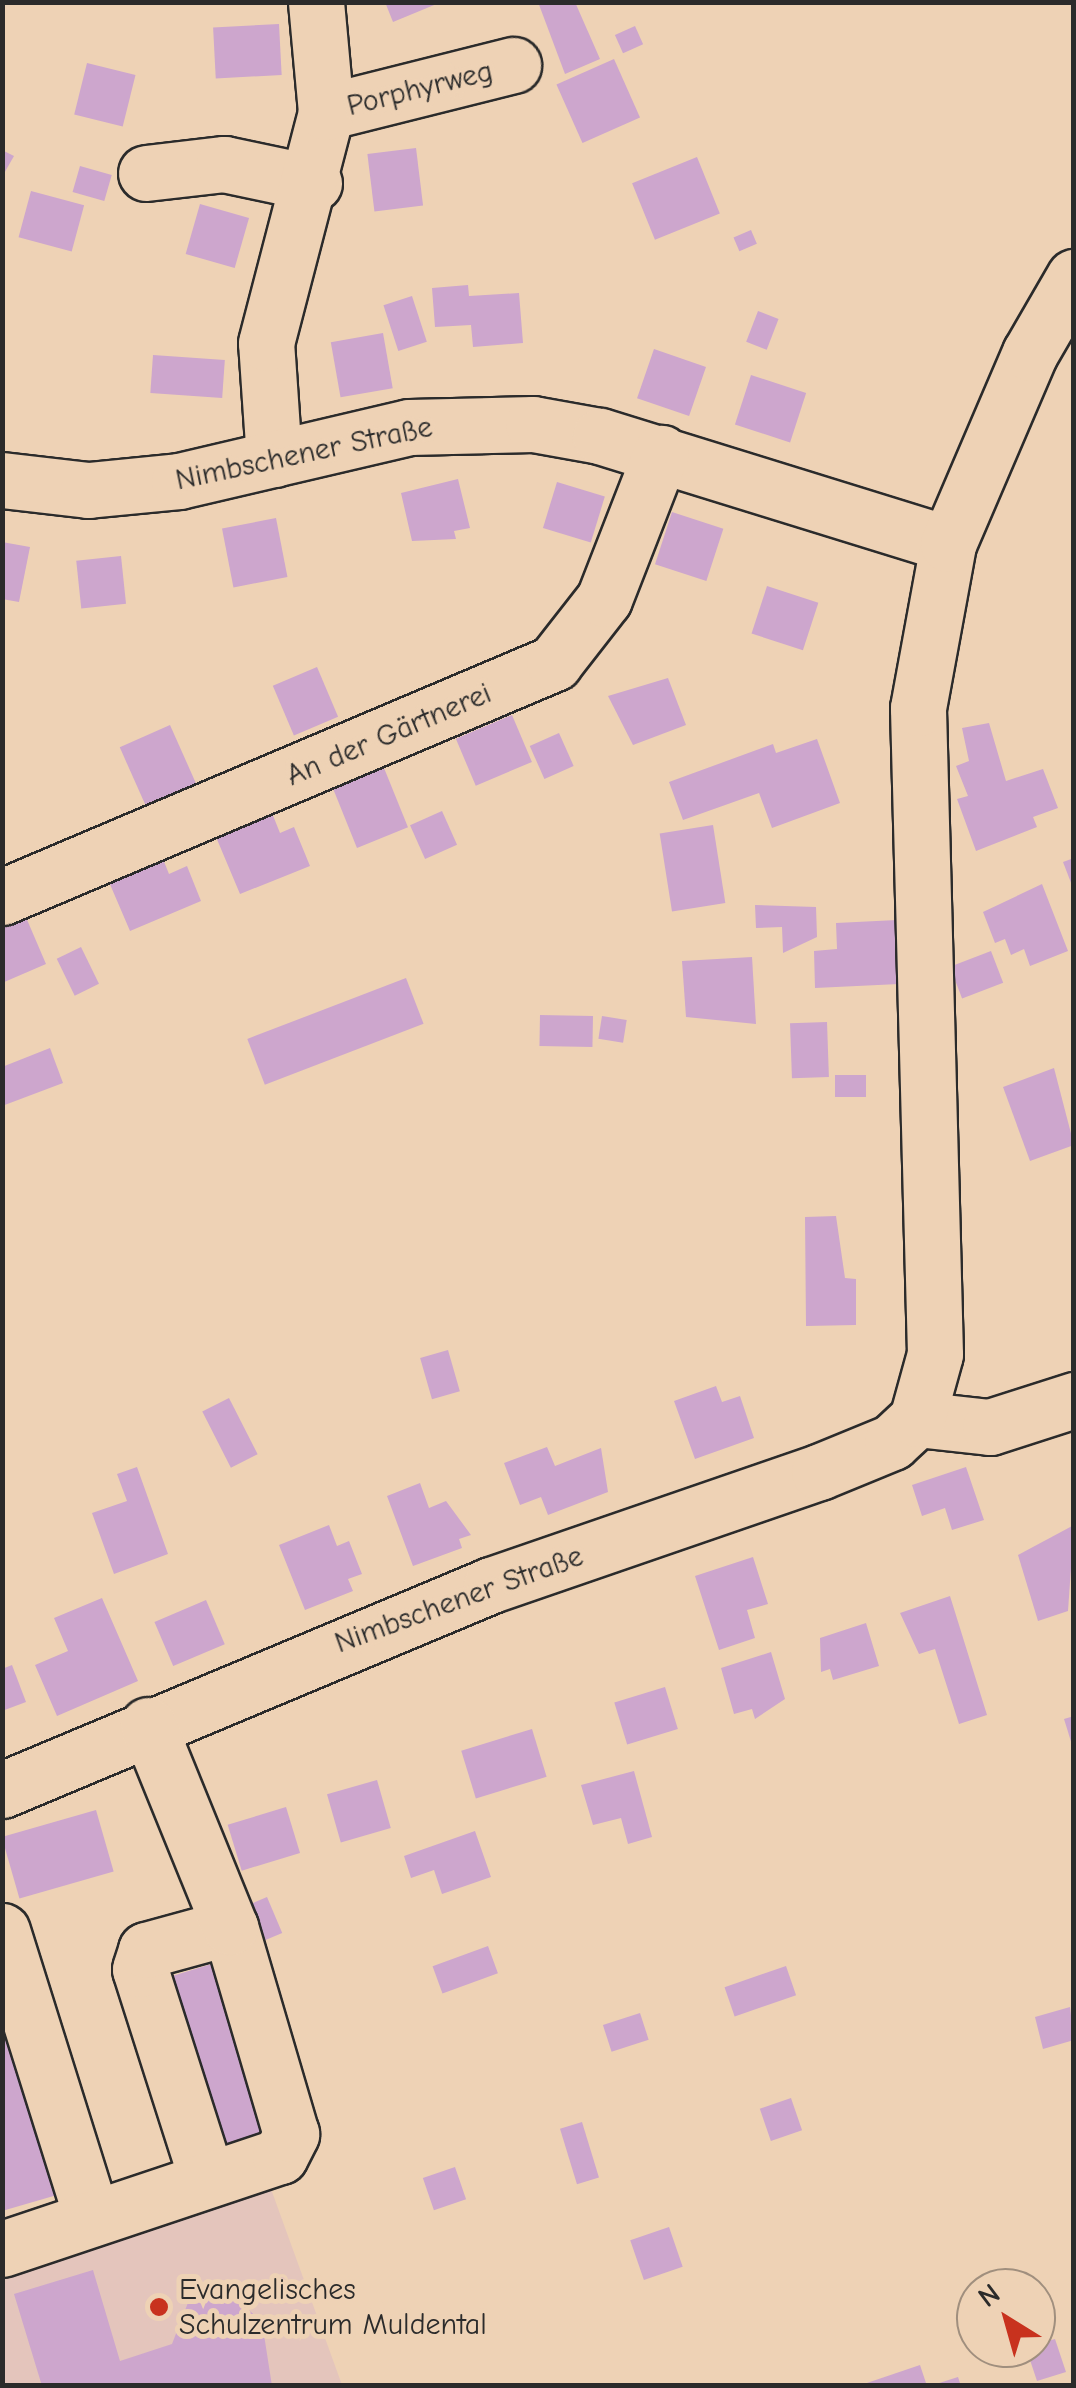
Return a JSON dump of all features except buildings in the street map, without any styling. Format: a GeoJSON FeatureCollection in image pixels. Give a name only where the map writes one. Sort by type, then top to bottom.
{"type":"FeatureCollection","features":[{"type":"Feature","properties":{"kind":"street","name":"Porphyrweg"},"geometry":{"type":"LineString","coordinates":[[274,459],[266,343],[314,183],[326,112],[316,2]]}},
{"type":"Feature","properties":{"kind":"street","name":"Porphyrweg"},"geometry":{"type":"LineString","coordinates":[[326,112],[513,65]]}},
{"type":"Feature","properties":{"kind":"street"},"geometry":{"type":"LineString","coordinates":[[146,173],[224,164],[314,183]]}},
{"type":"Feature","properties":{"kind":"street"},"geometry":{"type":"LineString","coordinates":[[1074,277],[1030,353],[948,544],[918,708],[935,1354],[918,1418],[990,1427],[1074,1400]]}},
{"type":"Feature","properties":{"kind":"street","name":"Nimbschener Straße"},"geometry":{"type":"LineString","coordinates":[[2,480],[88,490],[274,459],[409,427],[532,424],[661,453],[948,544]]}},
{"type":"Feature","properties":{"kind":"street","name":"An der Gärtnerei"},"geometry":{"type":"LineString","coordinates":[[2,898],[554,664],[604,600],[661,453]]}},
{"type":"Feature","properties":{"kind":"street","name":"Nimbschener Straße"},"geometry":{"type":"LineString","coordinates":[[2,1790],[148,1725],[491,1585],[819,1472],[892,1442],[918,1418]]}},
{"type":"Feature","properties":{"kind":"street"},"geometry":{"type":"LineString","coordinates":[[2,2250],[280,2156],[291,2134],[230,1927],[148,1725]]}},
{"type":"Feature","properties":{"kind":"street"},"geometry":{"type":"LineString","coordinates":[[207,2179],[140,1969],[146,1950],[230,1927]]}},
{"type":"Feature","properties":{"kind":"street"},"geometry":{"type":"LineString","coordinates":[[2,1931],[92,2218]]}},
{"type":"Feature","properties":{"kind":"shaded area","name":"Evangelisches Schulzentrum Muldental"},"geometry":{"type":"Polygon","coordinates":[[[271,2189],[342,2385],[3,2386],[3,2266],[271,2189]]]}},
{"type":"Feature","properties":{"kind":"place","name":"Evangelisches Schulzentrum Muldental"},"geometry":{"type":"Point","coordinates":[159,2307]}}]}
